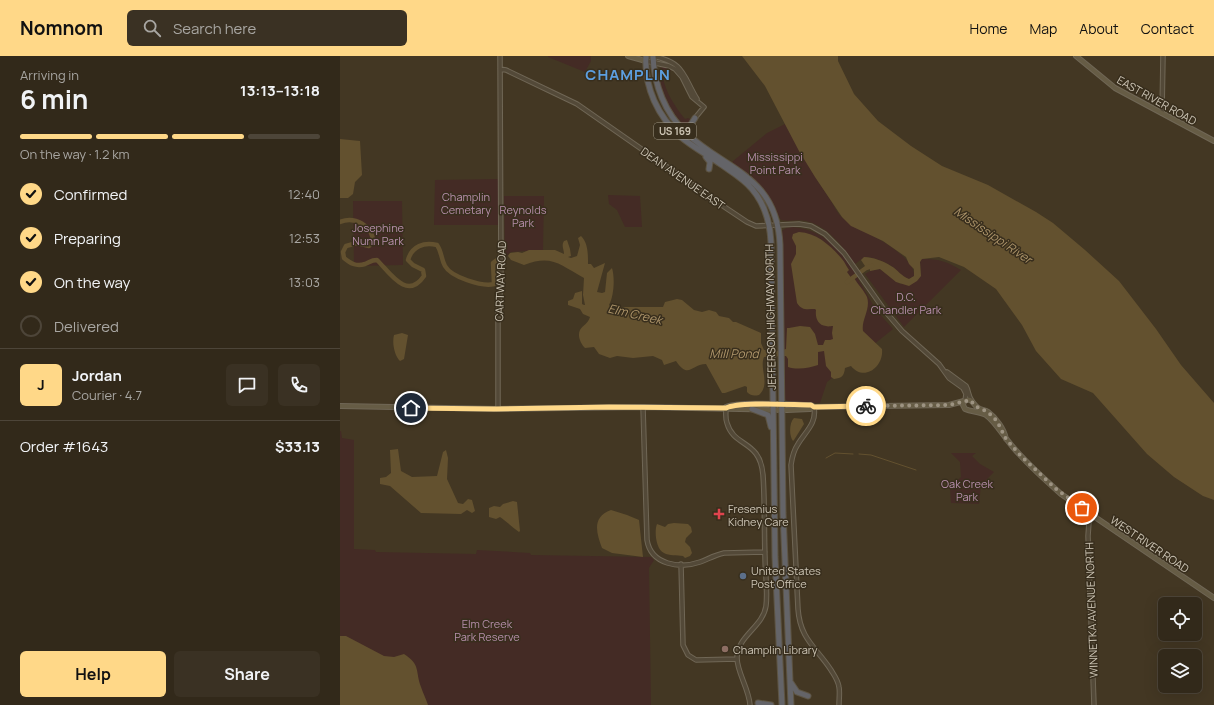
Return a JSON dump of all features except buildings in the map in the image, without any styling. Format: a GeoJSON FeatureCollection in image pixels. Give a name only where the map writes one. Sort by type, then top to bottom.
{"type":"FeatureCollection","features":[{"type":"Feature","properties":{"kind":"highway","name":"US 169"},"geometry":{"type":"LineString","coordinates":[[653,56],[658,86],[669,112],[687,133],[713,153]]}},
{"type":"Feature","properties":{"kind":"highway","name":"US 169"},"geometry":{"type":"LineString","coordinates":[[646,58],[648,83],[657,106],[670,126],[685,140],[749,185],[762,203],[770,226]]}},
{"type":"Feature","properties":{"kind":"highway"},"geometry":{"type":"LineString","coordinates":[[695,118],[690,126],[690,133],[713,153]]}},
{"type":"Feature","properties":{"kind":"highway"},"geometry":{"type":"LineString","coordinates":[[685,140],[689,146],[708,158],[711,164],[709,169]]}},
{"type":"Feature","properties":{"kind":"highway","name":"JEFFERSON HIGHWAY NORTH"},"geometry":{"type":"LineString","coordinates":[[713,153],[742,172],[755,184],[766,198],[775,217],[780,241],[781,357],[773,452],[775,558],[782,705]]}},
{"type":"Feature","properties":{"kind":"highway","name":"JEFFERSON HIGHWAY NORTH"},"geometry":{"type":"LineString","coordinates":[[770,226],[772,349],[783,513],[791,705]]}},
{"type":"Feature","properties":{"kind":"highway"},"geometry":{"type":"LineString","coordinates":[[752,409],[764,413],[769,419],[773,452]]}},
{"type":"Feature","properties":{"kind":"highway"},"geometry":{"type":"LineString","coordinates":[[790,680],[796,692],[808,696]]}},
{"type":"Feature","properties":{"kind":"highway"},"geometry":{"type":"LineString","coordinates":[[758,703],[771,705]]}},
{"type":"Feature","properties":{"kind":"main road"},"geometry":{"type":"LineString","coordinates":[[628,56],[646,58]]}},
{"type":"Feature","properties":{"kind":"main road","name":"EAST RIVER ROAD"},"geometry":{"type":"LineString","coordinates":[[1076,56],[1115,88],[1214,141]]}},
{"type":"Feature","properties":{"kind":"main road"},"geometry":{"type":"LineString","coordinates":[[726,408],[732,406],[810,409],[814,407],[949,405],[961,406],[970,410],[973,408],[973,402],[968,400],[949,405]]}},
{"type":"Feature","properties":{"kind":"main road"},"geometry":{"type":"LineString","coordinates":[[964,408],[963,405],[965,401]]}},
{"type":"Feature","properties":{"kind":"main road","name":"WEST RIVER ROAD"},"geometry":{"type":"LineString","coordinates":[[973,402],[978,408],[993,416],[1001,427],[1006,439]]}},
{"type":"Feature","properties":{"kind":"main road"},"geometry":{"type":"LineString","coordinates":[[340,406],[498,409],[643,407],[752,409],[777,407]]}},
{"type":"Feature","properties":{"kind":"main road","name":"WEST RIVER ROAD"},"geometry":{"type":"LineString","coordinates":[[970,410],[987,416],[1020,455],[1048,482],[1071,501],[1214,598]]}},
{"type":"Feature","properties":{"kind":"street","name":"CARTWAY ROAD"},"geometry":{"type":"LineString","coordinates":[[498,409],[498,313],[501,284],[500,56]]}},
{"type":"Feature","properties":{"kind":"street"},"geometry":{"type":"LineString","coordinates":[[653,56],[670,61],[679,68],[685,76],[698,102]]}},
{"type":"Feature","properties":{"kind":"street"},"geometry":{"type":"LineString","coordinates":[[1162,113],[1163,56]]}},
{"type":"Feature","properties":{"kind":"street"},"geometry":{"type":"LineString","coordinates":[[646,58],[653,63],[675,69],[682,77],[690,95],[704,107],[695,118]]}},
{"type":"Feature","properties":{"kind":"street","name":"DEAN AVENUE EAST"},"geometry":{"type":"LineString","coordinates":[[500,69],[506,70],[569,100],[594,115],[643,151],[747,222],[756,226],[777,225]]}},
{"type":"Feature","properties":{"kind":"street","name":"WEST RIVER ROAD"},"geometry":{"type":"LineString","coordinates":[[777,225],[799,224],[811,226],[819,230],[836,244],[854,266],[894,322],[943,369],[966,386],[970,399],[973,402]]}},
{"type":"Feature","properties":{"kind":"street","name":"WEST RIVER ROAD"},"geometry":{"type":"LineString","coordinates":[[943,369],[949,378],[965,390],[965,401]]}},
{"type":"Feature","properties":{"kind":"street"},"geometry":{"type":"LineString","coordinates":[[643,407],[648,544],[652,553],[660,560],[668,564],[694,564],[717,554],[765,552]]}},
{"type":"Feature","properties":{"kind":"street"},"geometry":{"type":"LineString","coordinates":[[814,407],[815,414],[813,422],[797,446],[791,465],[799,621],[803,633],[819,653],[837,680],[840,689],[839,705]]}},
{"type":"Feature","properties":{"kind":"street"},"geometry":{"type":"LineString","coordinates":[[726,408],[726,420],[730,430],[738,439],[754,450],[762,466],[765,524],[766,600],[764,612],[740,645],[737,659],[749,696],[750,705]]}},
{"type":"Feature","properties":{"kind":"street","name":"WINNETKA AVENUE NORTH"},"geometry":{"type":"LineString","coordinates":[[1093,516],[1090,522],[1088,536],[1094,705]]}},
{"type":"Feature","properties":{"kind":"street"},"geometry":{"type":"LineString","coordinates":[[681,564],[683,645],[686,653],[696,660],[737,659]]}},
{"type":"Feature","properties":{"kind":"green space"},"geometry":{"type":"Polygon","coordinates":[[[548,56],[591,56],[591,61],[585,72],[548,56]]]}},
{"type":"Feature","properties":{"kind":"green space"},"geometry":{"type":"Polygon","coordinates":[[[663,66],[669,68],[671,71],[668,69],[663,71],[665,76],[663,77],[671,100],[685,119],[688,118],[693,120],[689,123],[687,129],[671,109],[664,95],[658,71],[663,66]]]}},
{"type":"Feature","properties":{"kind":"green space","name":"Mississippi Point Park"},"geometry":{"type":"Polygon","coordinates":[[[785,124],[839,215],[897,251],[906,259],[912,268],[914,276],[909,279],[900,274],[891,265],[869,257],[862,259],[855,264],[840,244],[821,227],[806,221],[781,220],[763,189],[752,177],[732,162],[767,133],[785,124]]]}},
{"type":"Feature","properties":{"kind":"green space","name":"Champlin Cemetary"},"geometry":{"type":"Polygon","coordinates":[[[498,179],[498,225],[434,225],[435,180],[498,179]]]}},
{"type":"Feature","properties":{"kind":"green space"},"geometry":{"type":"Polygon","coordinates":[[[608,195],[640,196],[642,227],[625,227],[617,210],[609,204],[608,195]]]}},
{"type":"Feature","properties":{"kind":"green space","name":"Reynolds Park"},"geometry":{"type":"Polygon","coordinates":[[[504,196],[544,196],[543,250],[511,252],[505,257],[504,196]]]}},
{"type":"Feature","properties":{"kind":"green space","name":"Josephine Nunn Park"},"geometry":{"type":"Polygon","coordinates":[[[353,201],[402,201],[403,265],[354,266],[353,201]]]}},
{"type":"Feature","properties":{"kind":"green space"},"geometry":{"type":"Polygon","coordinates":[[[792,227],[808,230],[822,236],[834,245],[852,268],[875,308],[893,329],[827,382],[820,403],[789,402],[785,399],[782,231],[786,228],[792,227]]]}},
{"type":"Feature","properties":{"kind":"green space","name":"D.C. Chandler Park"},"geometry":{"type":"Polygon","coordinates":[[[922,259],[942,261],[961,270],[904,327],[865,274],[870,271],[880,269],[900,284],[921,276],[920,262],[922,259]]]}},
{"type":"Feature","properties":{"kind":"green space","name":"Elm Creek Park Reserve"},"geometry":{"type":"Polygon","coordinates":[[[340,431],[342,438],[354,440],[354,549],[375,550],[376,552],[476,554],[477,550],[530,553],[531,555],[651,557],[654,560],[649,568],[651,705],[340,705],[340,431]]]}},
{"type":"Feature","properties":{"kind":"green space","name":"Oak Creek Park"},"geometry":{"type":"Polygon","coordinates":[[[951,453],[976,453],[972,456],[980,464],[994,472],[981,485],[979,504],[951,503],[950,487],[961,477],[960,462],[951,453]]]}},
{"type":"Feature","properties":{"kind":"water","name":"Mississippi River"},"geometry":{"type":"Polygon","coordinates":[[[742,56],[838,56],[838,61],[854,94],[878,121],[911,146],[942,166],[988,185],[1053,223],[1119,281],[1156,329],[1181,365],[1214,403],[1214,500],[1203,496],[1174,477],[1147,454],[1093,393],[1061,379],[1036,351],[1022,325],[996,289],[964,267],[939,257],[922,259],[920,262],[921,276],[917,281],[909,286],[896,282],[880,269],[870,271],[870,268],[867,269],[861,260],[864,257],[885,262],[909,279],[914,276],[914,269],[909,264],[906,257],[883,241],[851,226],[842,217],[799,151],[765,86],[742,56]]]}},
{"type":"Feature","properties":{"kind":"water"},"geometry":{"type":"Polygon","coordinates":[[[340,139],[360,141],[362,175],[355,182],[353,194],[348,198],[340,198],[340,139]]]}},
{"type":"Feature","properties":{"kind":"water","name":"Mill Pond"},"geometry":{"type":"Polygon","coordinates":[[[799,232],[812,235],[823,241],[844,261],[849,270],[847,272],[852,279],[854,278],[867,297],[868,306],[863,323],[863,331],[882,349],[882,356],[880,362],[872,370],[862,373],[856,371],[851,366],[845,368],[842,376],[834,379],[831,377],[831,372],[826,366],[824,351],[818,352],[818,365],[803,368],[788,367],[788,359],[786,356],[764,357],[764,386],[759,395],[756,396],[748,393],[747,387],[745,386],[722,393],[706,364],[687,370],[680,367],[676,361],[664,365],[662,360],[653,356],[633,358],[617,356],[610,358],[599,354],[594,347],[585,348],[580,340],[579,332],[590,317],[583,314],[580,309],[568,305],[568,301],[573,299],[575,293],[582,291],[582,304],[585,305],[583,295],[584,278],[556,262],[542,261],[524,265],[511,260],[508,256],[510,253],[522,253],[529,250],[555,250],[564,254],[563,244],[564,241],[567,240],[571,256],[568,257],[571,258],[577,256],[580,245],[578,238],[581,236],[588,252],[588,264],[591,264],[594,268],[605,263],[597,292],[605,292],[607,273],[612,268],[614,287],[610,306],[616,308],[663,307],[665,302],[677,299],[682,300],[694,310],[702,312],[709,310],[716,312],[719,316],[729,318],[733,322],[761,333],[761,343],[764,350],[779,351],[786,349],[787,328],[800,326],[810,327],[815,334],[818,345],[823,345],[825,340],[833,339],[833,326],[819,323],[815,309],[803,308],[797,303],[791,264],[796,254],[796,246],[792,238],[793,234],[799,232]]]}},
{"type":"Feature","properties":{"kind":"water"},"geometry":{"type":"Polygon","coordinates":[[[402,333],[408,335],[404,359],[400,361],[395,352],[393,338],[394,335],[402,333]]]}},
{"type":"Feature","properties":{"kind":"water"},"geometry":{"type":"Polygon","coordinates":[[[794,418],[802,419],[804,424],[793,441],[790,430],[792,420],[794,418]]]}},
{"type":"Feature","properties":{"kind":"water"},"geometry":{"type":"Polygon","coordinates":[[[398,449],[401,471],[412,477],[437,476],[443,452],[446,450],[448,458],[447,479],[458,503],[463,504],[468,499],[472,500],[475,511],[472,513],[467,510],[461,514],[421,513],[390,486],[380,484],[380,478],[386,477],[391,473],[390,450],[398,449]]]}},
{"type":"Feature","properties":{"kind":"water"},"geometry":{"type":"Polygon","coordinates":[[[513,501],[517,502],[519,532],[500,517],[496,519],[489,517],[489,508],[494,506],[500,507],[503,504],[513,501]]]}},
{"type":"Feature","properties":{"kind":"water"},"geometry":{"type":"Polygon","coordinates":[[[611,510],[639,520],[643,557],[612,553],[602,548],[597,531],[598,521],[605,513],[611,510]]]}},
{"type":"Feature","properties":{"kind":"water"},"geometry":{"type":"Polygon","coordinates":[[[657,524],[665,527],[668,524],[688,524],[691,527],[692,532],[686,538],[685,542],[690,547],[692,553],[690,556],[685,558],[683,556],[664,553],[657,544],[657,524]]]}},
{"type":"Feature","properties":{"kind":"water"},"geometry":{"type":"Polygon","coordinates":[[[340,636],[346,636],[384,656],[394,657],[404,654],[413,662],[417,669],[419,681],[428,705],[340,705],[340,636]]]}},
{"type":"Feature","properties":{"kind":"waterway","name":"Elm Creek"},"geometry":{"type":"LineString","coordinates":[[340,222],[346,220],[357,221],[367,227],[370,231],[373,242],[369,246],[357,243],[346,246],[343,252],[344,258],[356,265],[377,260],[393,277],[405,285],[411,286],[418,283],[424,276],[423,270],[413,265],[408,260],[412,251],[419,246],[428,244],[437,245],[448,270],[475,283],[489,285],[494,284],[493,263],[497,260]]}},
{"type":"Feature","properties":{"kind":"waterway","name":"Elm Creek"},"geometry":{"type":"LineString","coordinates":[[847,282],[866,268],[872,266]]}},
{"type":"Feature","properties":{"kind":"waterway"},"geometry":{"type":"LineString","coordinates":[[826,458],[835,453],[853,454]]}},
{"type":"Feature","properties":{"kind":"waterway"},"geometry":{"type":"LineString","coordinates":[[859,454],[871,455],[916,470]]}},
{"type":"Feature","properties":{"kind":"way so far"},"geometry":{"type":"LineString","coordinates":[[866,406],[949,405],[966,400],[972,400],[977,407],[993,416],[1001,427],[1006,439],[1034,470],[1061,494],[1082,508]]}},
{"type":"Feature","properties":{"kind":"place","name":"Fresenius Kidney Care"},"geometry":{"type":"Point","coordinates":[719,514]}},
{"type":"Feature","properties":{"kind":"place","name":"United States Post Office"},"geometry":{"type":"Point","coordinates":[743,576]}},
{"type":"Feature","properties":{"kind":"place","name":"Champlin Library"},"geometry":{"type":"Point","coordinates":[725,649]}},
{"type":"Feature","properties":{"kind":"district","name":"CHAMPLIN"},"geometry":{"type":"Point","coordinates":[628,74]}},
{"type":"Feature","properties":{"kind":"route"},"geometry":{"type":"LineString","coordinates":[[411,408],[726,408],[729,406],[762,404],[811,405],[814,407],[866,406]]}}]}
